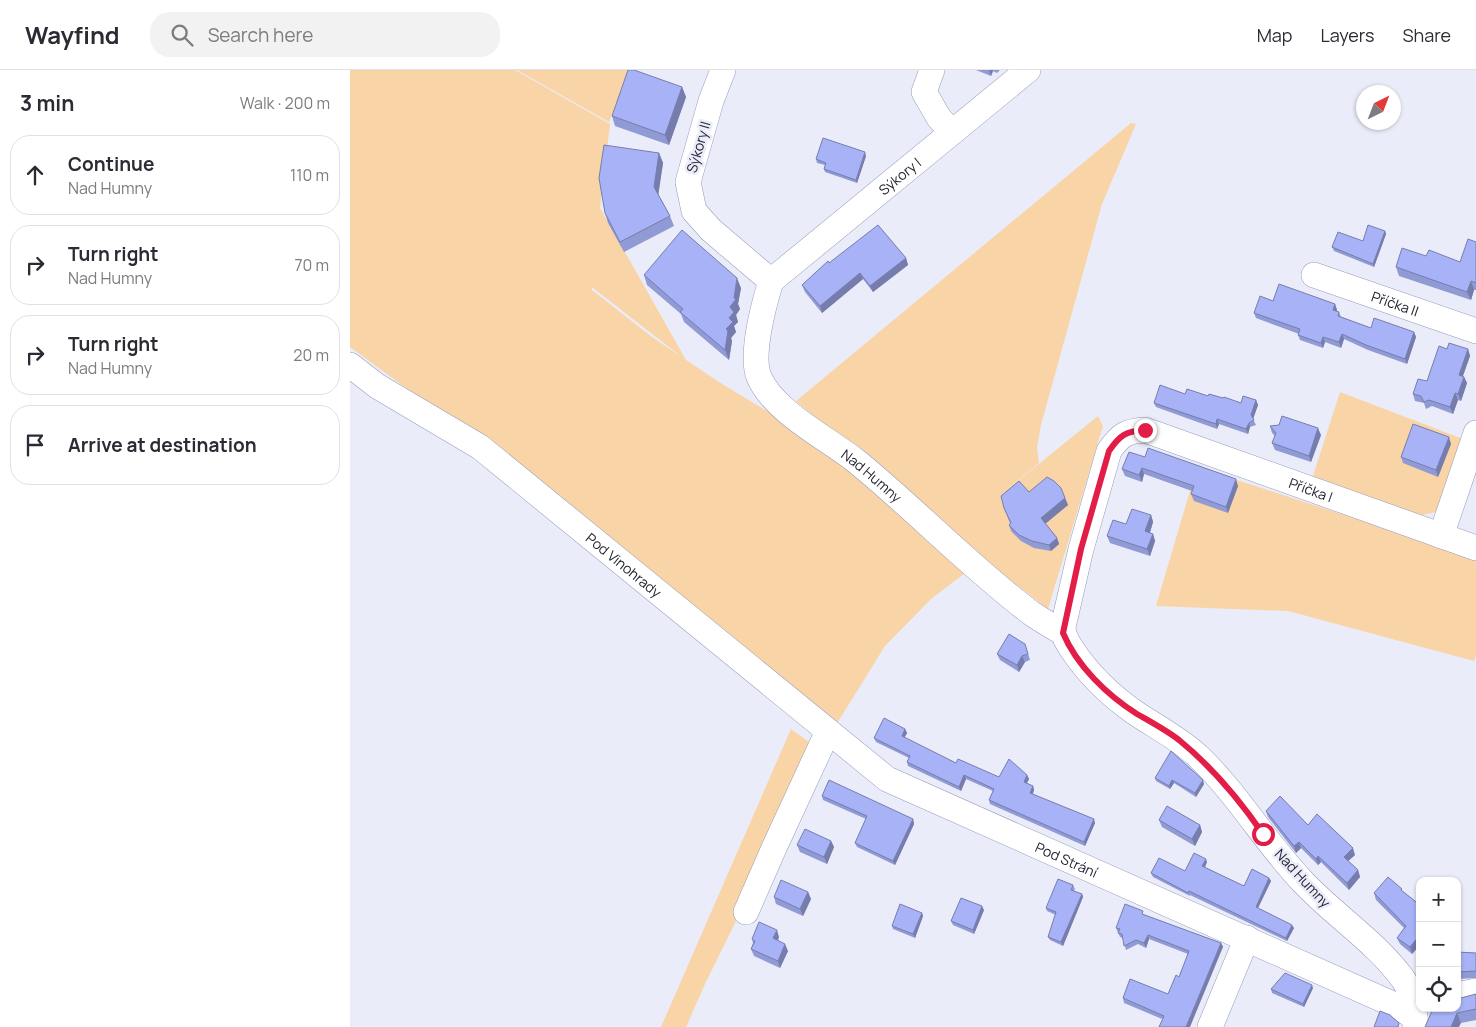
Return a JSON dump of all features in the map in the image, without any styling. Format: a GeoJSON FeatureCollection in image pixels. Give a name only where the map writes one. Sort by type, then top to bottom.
{"type":"FeatureCollection","features":[{"type":"Feature","properties":{"kind":"street","name":"Sýkory II"},"geometry":{"type":"LineString","coordinates":[[723,70],[711,100],[688,182],[694,211],[711,230],[771,281]]}},
{"type":"Feature","properties":{"kind":"street"},"geometry":{"type":"LineString","coordinates":[[932,70],[924,92],[939,118],[952,132]]}},
{"type":"Feature","properties":{"kind":"street","name":"Sýkory I"},"geometry":{"type":"LineString","coordinates":[[771,281],[1028,70]]}},
{"type":"Feature","properties":{"kind":"street","name":"Příčka II"},"geometry":{"type":"LineString","coordinates":[[1314,275],[1476,331]]}},
{"type":"Feature","properties":{"kind":"street","name":"Nad Humny"},"geometry":{"type":"LineString","coordinates":[[771,281],[762,312],[756,365],[760,378],[771,395],[788,412],[856,461],[975,567],[1032,614],[1063,633],[1080,661],[1099,684],[1136,713],[1177,739],[1198,756],[1227,786],[1304,884],[1379,952],[1404,981],[1418,1018]]}},
{"type":"Feature","properties":{"kind":"street","name":"Pod Vinohrady"},"geometry":{"type":"LineString","coordinates":[[350,365],[377,386],[480,447],[887,779]]}},
{"type":"Feature","properties":{"kind":"street","name":"Příčka I"},"geometry":{"type":"LineString","coordinates":[[1063,633],[1081,549],[1109,451],[1117,439],[1130,431],[1145,430],[1476,548]]}},
{"type":"Feature","properties":{"kind":"street"},"geometry":{"type":"LineString","coordinates":[[1440,536],[1476,433]]}},
{"type":"Feature","properties":{"kind":"street"},"geometry":{"type":"LineString","coordinates":[[746,912],[756,872],[828,731]]}},
{"type":"Feature","properties":{"kind":"street","name":"Pod Strání"},"geometry":{"type":"LineString","coordinates":[[887,779],[1247,938],[1399,1007],[1418,1018]]}},
{"type":"Feature","properties":{"kind":"street"},"geometry":{"type":"LineString","coordinates":[[1210,1027],[1247,938]]}},
{"type":"Feature","properties":{"kind":"street"},"geometry":{"type":"LineString","coordinates":[[1461,994],[1476,991]]}},
{"type":"Feature","properties":{"kind":"shaded area"},"geometry":{"type":"Polygon","coordinates":[[[350,70],[515,70],[610,124],[600,208],[686,360],[813,439],[910,519],[965,573],[931,599],[885,646],[836,725],[503,451],[506,446],[499,456],[350,347],[350,70]],[[593,288],[592,290],[652,337],[683,358],[593,288]]]}},
{"type":"Feature","properties":{"kind":"shaded area"},"geometry":{"type":"Polygon","coordinates":[[[517,70],[632,70],[609,122],[517,70]]]}},
{"type":"Feature","properties":{"kind":"shaded area"},"geometry":{"type":"Polygon","coordinates":[[[1131,123],[1136,124],[1102,204],[1041,425],[1037,447],[1039,463],[993,501],[1098,416],[1103,426],[1048,609],[952,535],[796,401],[1131,123]]]}},
{"type":"Feature","properties":{"kind":"shaded area"},"geometry":{"type":"Polygon","coordinates":[[[1340,392],[1463,439],[1436,512],[1418,516],[1312,479],[1340,392]]]}},
{"type":"Feature","properties":{"kind":"shaded area"},"geometry":{"type":"Polygon","coordinates":[[[1197,467],[1476,558],[1476,655],[1474,661],[1288,611],[1156,606],[1197,467]]]}},
{"type":"Feature","properties":{"kind":"shaded area"},"geometry":{"type":"Polygon","coordinates":[[[791,729],[820,750],[705,984],[686,1027],[661,1027],[791,729]]]}},
{"type":"Feature","properties":{"kind":"building"},"geometry":{"type":"Polygon","coordinates":[[[628,70],[634,70],[682,87],[665,135],[612,116],[628,70]]]}},
{"type":"Feature","properties":{"kind":"building"},"geometry":{"type":"Polygon","coordinates":[[[823,138],[865,152],[856,180],[824,169],[826,163],[816,159],[823,138]]]}},
{"type":"Feature","properties":{"kind":"building"},"geometry":{"type":"Polygon","coordinates":[[[604,145],[659,153],[654,187],[670,216],[620,242],[605,213],[599,178],[604,145]]]}},
{"type":"Feature","properties":{"kind":"building"},"geometry":{"type":"Polygon","coordinates":[[[878,225],[906,258],[870,286],[860,273],[820,306],[802,285],[828,261],[829,263],[878,225]]]}},
{"type":"Feature","properties":{"kind":"building"},"geometry":{"type":"Polygon","coordinates":[[[1368,225],[1385,231],[1373,264],[1332,247],[1338,232],[1363,241],[1368,225]]]}},
{"type":"Feature","properties":{"kind":"building"},"geometry":{"type":"Polygon","coordinates":[[[682,230],[737,278],[734,298],[736,299],[730,307],[734,312],[729,318],[733,322],[726,329],[728,331],[725,350],[680,312],[683,309],[644,275],[682,230]]]}},
{"type":"Feature","properties":{"kind":"building"},"geometry":{"type":"Polygon","coordinates":[[[1468,239],[1476,242],[1476,283],[1471,281],[1467,292],[1396,267],[1402,248],[1426,256],[1429,250],[1460,262],[1468,239]]]}},
{"type":"Feature","properties":{"kind":"building"},"geometry":{"type":"Polygon","coordinates":[[[1279,284],[1335,304],[1333,310],[1339,312],[1338,316],[1371,328],[1374,318],[1414,332],[1405,359],[1342,334],[1339,342],[1323,337],[1321,343],[1298,335],[1300,329],[1254,313],[1260,296],[1273,301],[1279,284]]]}},
{"type":"Feature","properties":{"kind":"building"},"geometry":{"type":"Polygon","coordinates":[[[1449,343],[1468,349],[1459,375],[1464,377],[1458,394],[1455,393],[1450,407],[1429,400],[1424,402],[1421,396],[1413,394],[1418,379],[1427,381],[1439,346],[1447,349],[1449,343]]]}},
{"type":"Feature","properties":{"kind":"building"},"geometry":{"type":"Polygon","coordinates":[[[1160,385],[1185,394],[1187,389],[1208,396],[1209,394],[1224,397],[1241,403],[1243,396],[1256,400],[1251,415],[1254,420],[1249,423],[1246,429],[1217,419],[1216,424],[1154,403],[1160,385]]]}},
{"type":"Feature","properties":{"kind":"building"},"geometry":{"type":"Polygon","coordinates":[[[1282,416],[1318,428],[1309,456],[1272,443],[1276,433],[1270,426],[1279,425],[1282,416]]]}},
{"type":"Feature","properties":{"kind":"building"},"geometry":{"type":"Polygon","coordinates":[[[1413,424],[1449,437],[1436,470],[1401,457],[1413,424]]]}},
{"type":"Feature","properties":{"kind":"building"},"geometry":{"type":"Polygon","coordinates":[[[1148,448],[1236,479],[1226,507],[1191,494],[1194,486],[1142,468],[1139,475],[1122,469],[1129,452],[1145,457],[1148,448]]]}},
{"type":"Feature","properties":{"kind":"building"},"geometry":{"type":"Polygon","coordinates":[[[1047,477],[1061,488],[1065,498],[1041,518],[1057,538],[1049,545],[1032,541],[1019,535],[1009,525],[1011,523],[1001,496],[1019,481],[1029,492],[1047,477]]]}},
{"type":"Feature","properties":{"kind":"building"},"geometry":{"type":"Polygon","coordinates":[[[1132,509],[1151,515],[1145,531],[1153,534],[1147,549],[1107,536],[1113,520],[1126,524],[1132,509]]]}},
{"type":"Feature","properties":{"kind":"building"},"geometry":{"type":"Polygon","coordinates":[[[1009,634],[1025,644],[1028,654],[1022,656],[1017,665],[997,654],[1009,634]]]}},
{"type":"Feature","properties":{"kind":"building"},"geometry":{"type":"Polygon","coordinates":[[[884,718],[905,729],[902,736],[956,763],[958,759],[999,777],[1009,759],[1027,775],[1024,782],[1033,786],[1030,793],[1094,819],[1084,842],[989,800],[994,789],[964,775],[959,787],[907,762],[910,756],[874,738],[884,718]]]}},
{"type":"Feature","properties":{"kind":"building"},"geometry":{"type":"Polygon","coordinates":[[[1171,751],[1203,780],[1195,793],[1172,780],[1169,786],[1155,778],[1171,751]]]}},
{"type":"Feature","properties":{"kind":"building"},"geometry":{"type":"Polygon","coordinates":[[[829,780],[913,819],[893,861],[855,843],[867,816],[822,796],[829,780]]]}},
{"type":"Feature","properties":{"kind":"building"},"geometry":{"type":"Polygon","coordinates":[[[1280,796],[1308,825],[1317,814],[1353,848],[1344,857],[1358,870],[1347,883],[1318,856],[1316,859],[1299,842],[1294,846],[1266,811],[1280,796]]]}},
{"type":"Feature","properties":{"kind":"building"},"geometry":{"type":"Polygon","coordinates":[[[1167,806],[1200,825],[1192,839],[1159,820],[1167,806]]]}},
{"type":"Feature","properties":{"kind":"building"},"geometry":{"type":"Polygon","coordinates":[[[805,829],[831,841],[824,857],[797,845],[805,829]]]}},
{"type":"Feature","properties":{"kind":"building"},"geometry":{"type":"Polygon","coordinates":[[[1194,853],[1206,859],[1202,866],[1244,886],[1252,869],[1269,878],[1256,907],[1292,925],[1286,938],[1189,891],[1188,893],[1151,873],[1159,858],[1185,871],[1194,853]]]}},
{"type":"Feature","properties":{"kind":"building"},"geometry":{"type":"Polygon","coordinates":[[[1388,877],[1416,902],[1416,940],[1410,947],[1397,938],[1406,926],[1374,893],[1388,877]]]}},
{"type":"Feature","properties":{"kind":"building"},"geometry":{"type":"Polygon","coordinates":[[[1058,879],[1073,885],[1071,890],[1082,894],[1061,942],[1048,937],[1056,912],[1046,908],[1058,879]]]}},
{"type":"Feature","properties":{"kind":"building"},"geometry":{"type":"Polygon","coordinates":[[[781,880],[808,892],[800,909],[774,897],[781,880]]]}},
{"type":"Feature","properties":{"kind":"building"},"geometry":{"type":"Polygon","coordinates":[[[961,898],[982,906],[973,930],[951,921],[961,898]]]}},
{"type":"Feature","properties":{"kind":"building"},"geometry":{"type":"Polygon","coordinates":[[[900,904],[922,913],[913,934],[892,926],[900,904]]]}},
{"type":"Feature","properties":{"kind":"building"},"geometry":{"type":"Polygon","coordinates":[[[1125,904],[1143,911],[1142,914],[1221,943],[1186,1027],[1159,1027],[1164,1016],[1123,998],[1130,979],[1168,994],[1176,975],[1179,977],[1189,951],[1148,935],[1144,943],[1136,940],[1124,946],[1122,934],[1118,933],[1120,929],[1116,928],[1125,904]]]}},
{"type":"Feature","properties":{"kind":"building"},"geometry":{"type":"Polygon","coordinates":[[[759,922],[777,930],[773,938],[785,944],[778,961],[751,949],[755,941],[752,939],[759,922]]]}},
{"type":"Feature","properties":{"kind":"building"},"geometry":{"type":"Polygon","coordinates":[[[1461,952],[1476,953],[1476,971],[1461,972],[1461,952]]]}},
{"type":"Feature","properties":{"kind":"building"},"geometry":{"type":"Polygon","coordinates":[[[1285,973],[1312,985],[1303,1004],[1271,989],[1285,973]]]}},
{"type":"Feature","properties":{"kind":"building"},"geometry":{"type":"Polygon","coordinates":[[[1476,994],[1476,1009],[1457,1013],[1451,1027],[1425,1027],[1432,1012],[1461,1012],[1461,998],[1476,994]]]}},
{"type":"Feature","properties":{"kind":"building"},"geometry":{"type":"Polygon","coordinates":[[[1380,1011],[1390,1015],[1399,1023],[1398,1027],[1374,1027],[1380,1011]]]}},
{"type":"Feature","properties":{"kind":"route"},"geometry":{"type":"LineString","coordinates":[[1145,430],[1130,431],[1117,439],[1109,451],[1081,549],[1063,633],[1080,661],[1099,684],[1136,713],[1162,728],[1198,756],[1247,810],[1263,834]]}}]}
